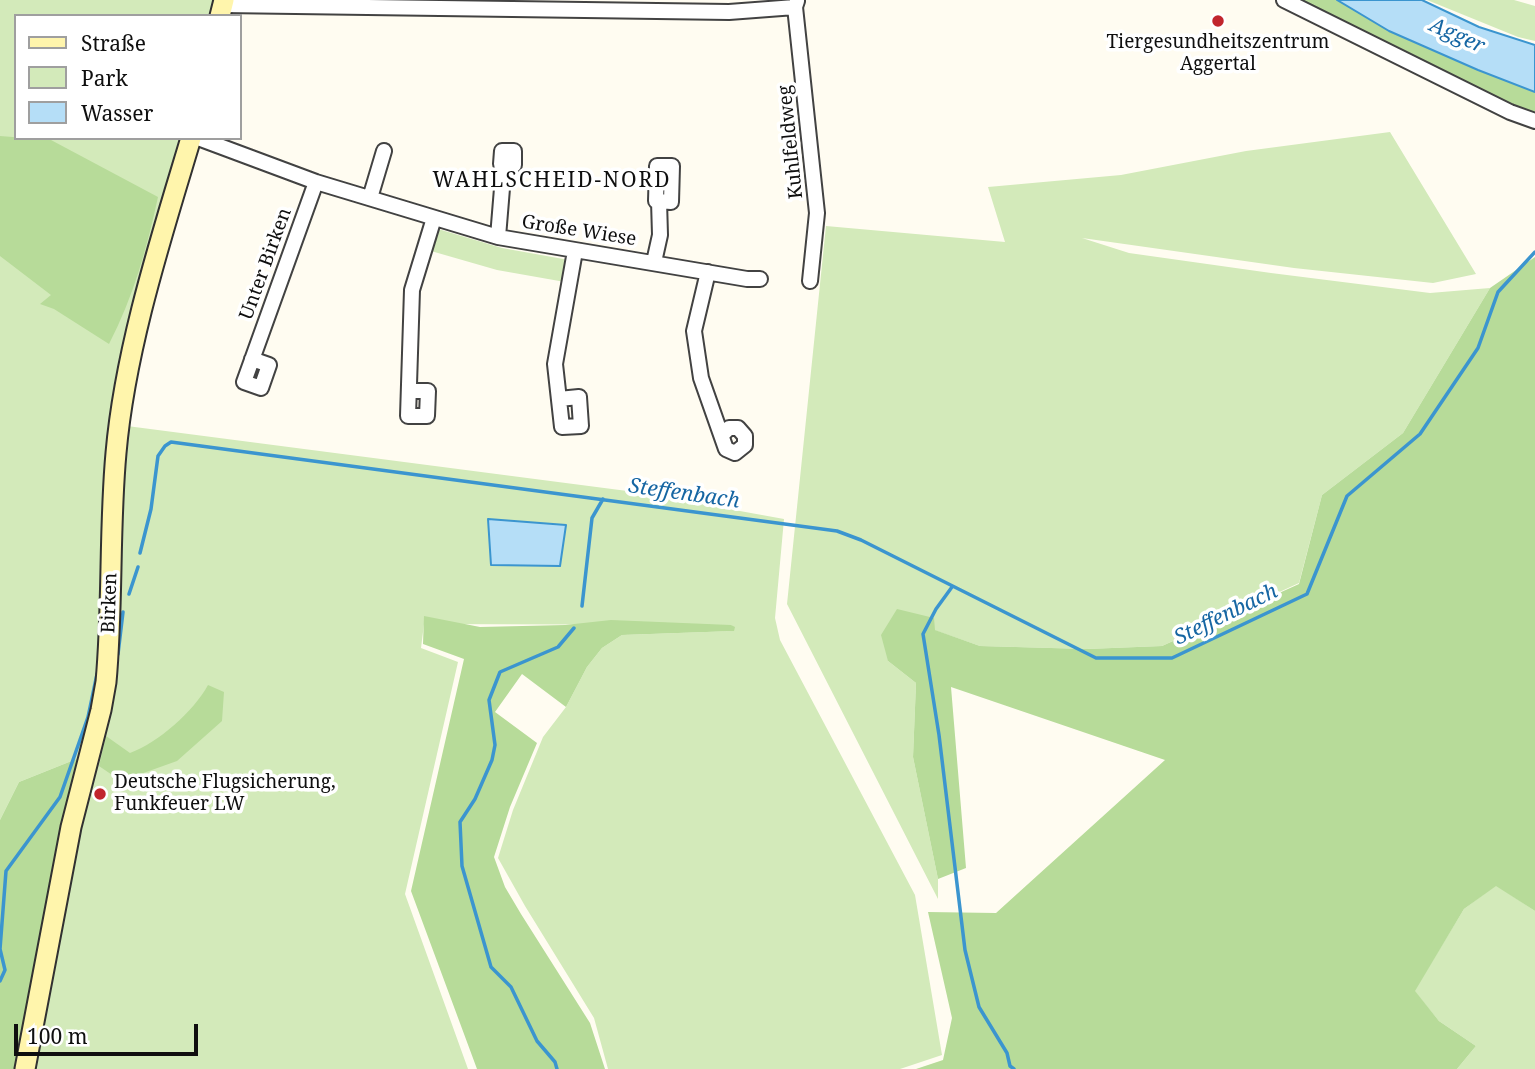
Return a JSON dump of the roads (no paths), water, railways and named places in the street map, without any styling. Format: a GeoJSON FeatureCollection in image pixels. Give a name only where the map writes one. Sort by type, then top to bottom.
{"type":"FeatureCollection","features":[{"type":"Feature","properties":{"kind":"street"},"geometry":{"type":"LineString","coordinates":[[1284,0],[1510,112],[1535,121]]}},
{"type":"Feature","properties":{"kind":"street"},"geometry":{"type":"LineString","coordinates":[[222,7],[255,2],[729,12],[796,3]]}},
{"type":"Feature","properties":{"kind":"street","name":"Kuhlfeldweg"},"geometry":{"type":"LineString","coordinates":[[796,3],[817,213],[810,281]]}},
{"type":"Feature","properties":{"kind":"street","name":"Birken"},"geometry":{"type":"LineString","coordinates":[[25,1069],[72,827],[104,691],[111,601],[116,454],[126,377],[190,140]]}},
{"type":"Feature","properties":{"kind":"street","name":"Große Wiese"},"geometry":{"type":"LineString","coordinates":[[203,140],[316,182],[498,237],[760,279]]}},
{"type":"Feature","properties":{"kind":"street"},"geometry":{"type":"LineString","coordinates":[[370,198],[384,151]]}},
{"type":"Feature","properties":{"kind":"street","name":"Große Wiese"},"geometry":{"type":"LineString","coordinates":[[498,237],[504,164]]}},
{"type":"Feature","properties":{"kind":"street","name":"Unter Birken"},"geometry":{"type":"LineString","coordinates":[[252,359],[316,182]]}},
{"type":"Feature","properties":{"kind":"street","name":"Große Wiese"},"geometry":{"type":"LineString","coordinates":[[654,262],[660,235],[659,201]]}},
{"type":"Feature","properties":{"kind":"street"},"geometry":{"type":"LineString","coordinates":[[409,391],[412,290],[434,218]]}},
{"type":"Feature","properties":{"kind":"street"},"geometry":{"type":"LineString","coordinates":[[559,399],[555,363],[575,251]]}},
{"type":"Feature","properties":{"kind":"street"},"geometry":{"type":"LineString","coordinates":[[708,272],[694,331],[701,378],[722,435]]}},
{"type":"Feature","properties":{"kind":"water","name":"Agger"},"geometry":{"type":"Polygon","coordinates":[[[1337,0],[1422,0],[1479,27],[1535,45],[1535,92],[1389,31],[1337,0]]]}},
{"type":"Feature","properties":{"kind":"water"},"geometry":{"type":"Polygon","coordinates":[[[488,519],[566,525],[560,566],[491,565],[488,519]]]}},
{"type":"Feature","properties":{"kind":"waterway","name":"Steffenbach"},"geometry":{"type":"LineString","coordinates":[[140,553],[151,509],[158,456],[171,442],[837,531],[861,540],[1096,658],[1172,658],[1307,594],[1347,496],[1420,434],[1478,348],[1498,292],[1535,252]]}},
{"type":"Feature","properties":{"kind":"waterway","name":"Steffenbach"},"geometry":{"type":"LineString","coordinates":[[582,606],[592,518],[603,499]]}},
{"type":"Feature","properties":{"kind":"waterway"},"geometry":{"type":"LineString","coordinates":[[129,594],[138,567]]}},
{"type":"Feature","properties":{"kind":"waterway"},"geometry":{"type":"LineString","coordinates":[[952,587],[923,634],[939,735],[965,950],[979,1007],[1014,1069]]}},
{"type":"Feature","properties":{"kind":"waterway"},"geometry":{"type":"LineString","coordinates":[[118,654],[123,612]]}},
{"type":"Feature","properties":{"kind":"waterway","name":"Steffenbach"},"geometry":{"type":"LineString","coordinates":[[557,1069],[555,1062],[537,1041],[511,987],[491,967],[462,866],[460,822],[475,799],[492,760],[495,745],[489,700],[500,672],[558,647],[574,628]]}},
{"type":"Feature","properties":{"kind":"waterway"},"geometry":{"type":"LineString","coordinates":[[0,981],[5,970],[0,949],[6,871],[60,797],[88,717],[97,674]]}},
{"type":"Feature","properties":{"kind":"place","name":"Tiergesundheitszentrum Aggertal"},"geometry":{"type":"Point","coordinates":[1218,21]}},
{"type":"Feature","properties":{"kind":"place","name":"Deutsche Flugsicherung, Funkfeuer LW"},"geometry":{"type":"Point","coordinates":[100,794]}},
{"type":"Feature","properties":{"kind":"district","name":"WAHLSCHEID-NORD"},"geometry":{"type":"Point","coordinates":[552,181]}}]}
